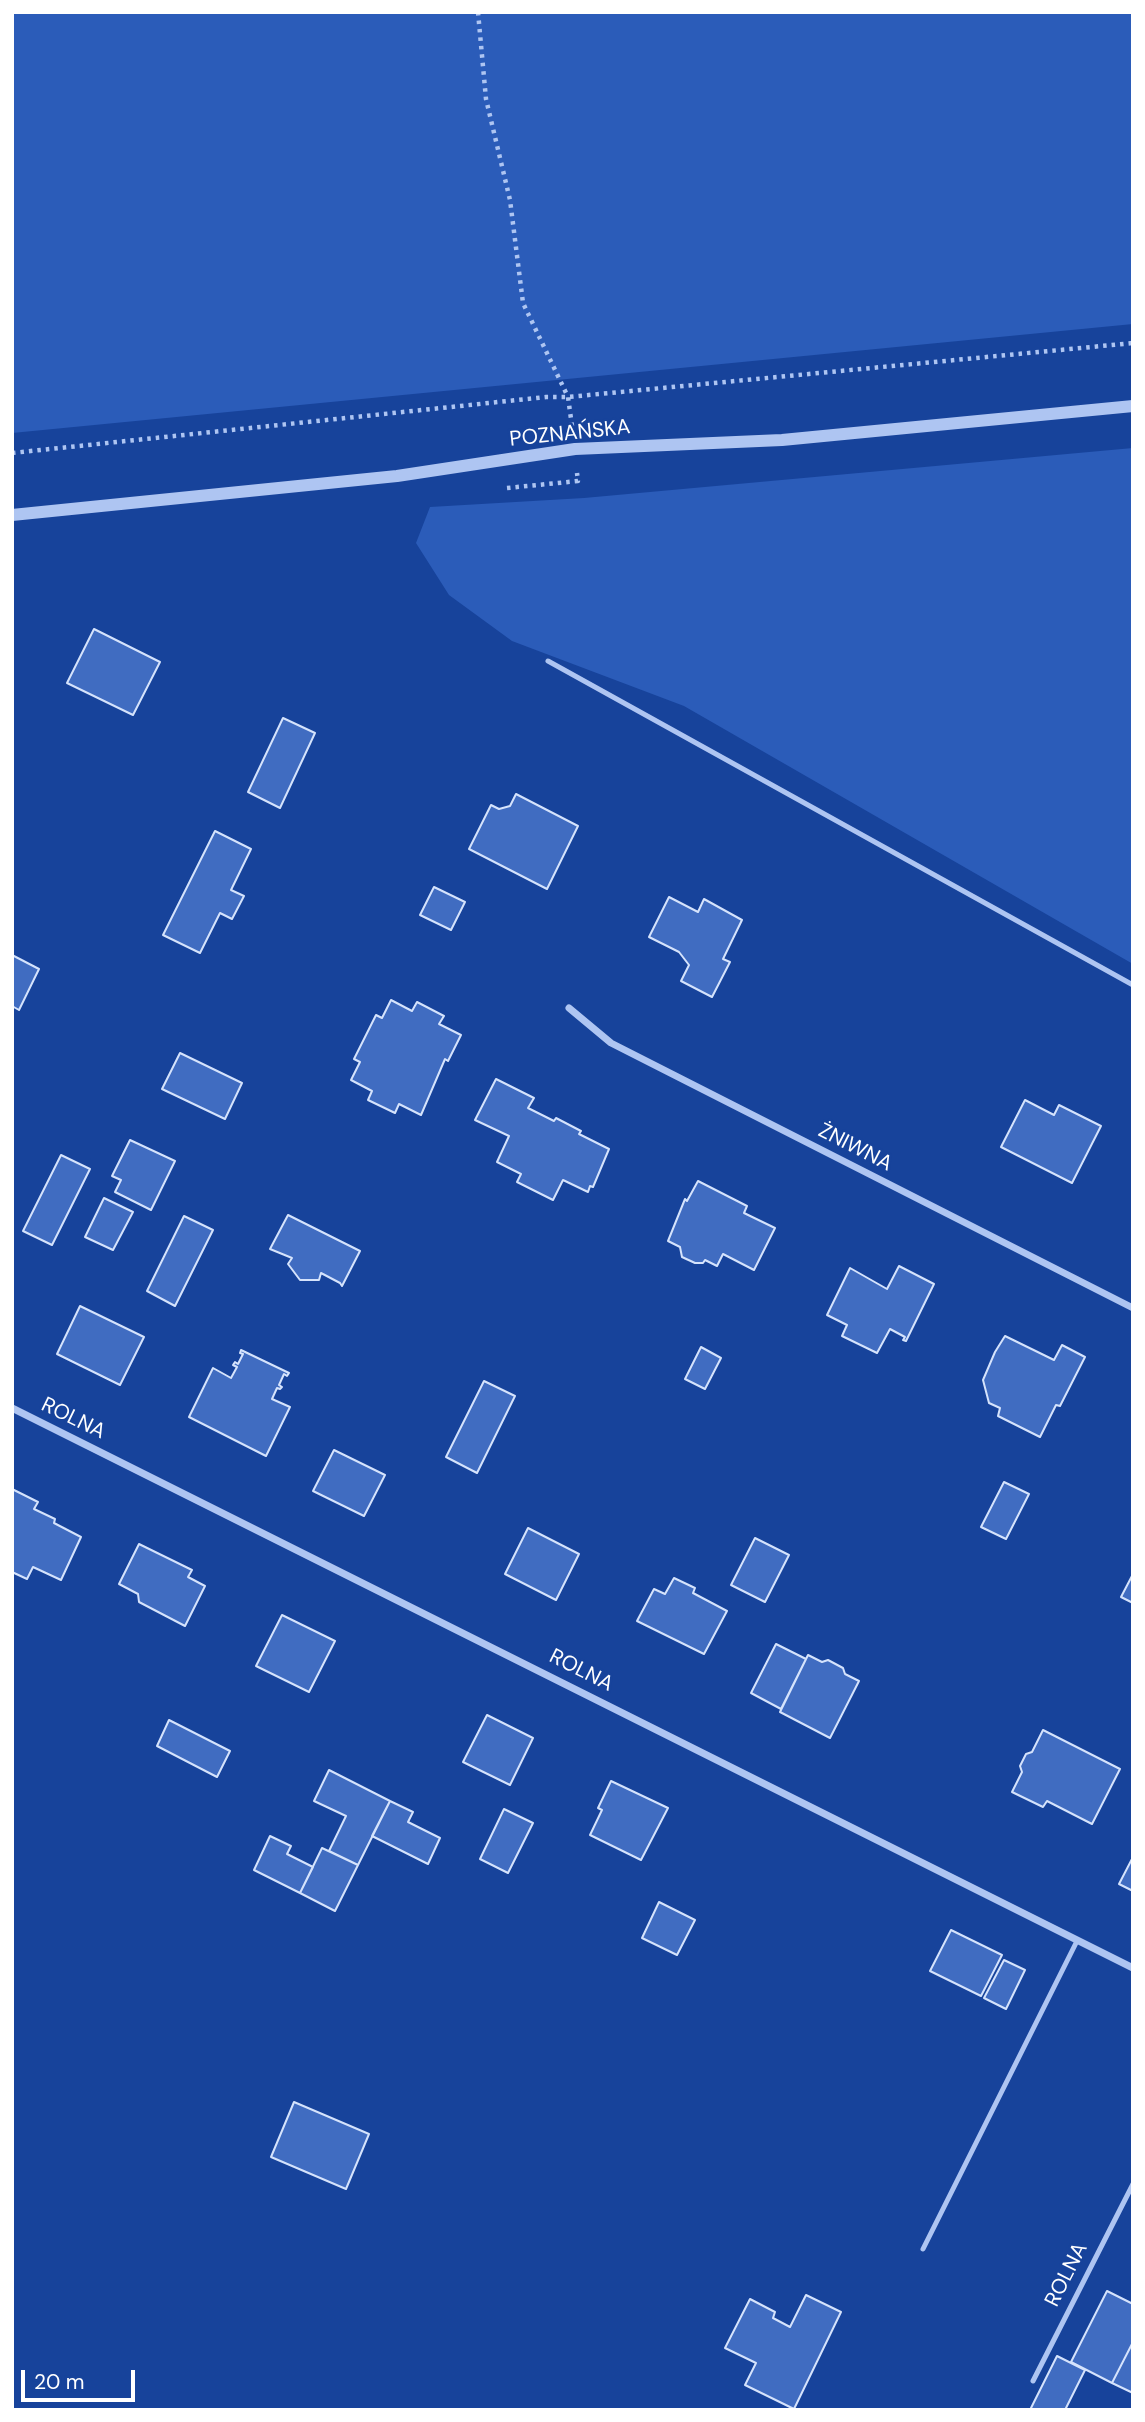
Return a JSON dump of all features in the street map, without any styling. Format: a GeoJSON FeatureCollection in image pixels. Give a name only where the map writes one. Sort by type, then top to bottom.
{"type":"FeatureCollection","features":[{"type":"Feature","properties":{"kind":"street","name":"POZNAŃSKA"},"geometry":{"type":"LineString","coordinates":[[12,515],[397,476],[575,449],[782,440],[1133,406]]}},
{"type":"Feature","properties":{"kind":"street","name":"ŻNIWNA"},"geometry":{"type":"LineString","coordinates":[[569,1008],[611,1043],[1133,1308]]}},
{"type":"Feature","properties":{"kind":"street","name":"ROLNA"},"geometry":{"type":"LineString","coordinates":[[12,1408],[1133,1968]]}},
{"type":"Feature","properties":{"kind":"lane"},"geometry":{"type":"LineString","coordinates":[[548,661],[1133,985]]}},
{"type":"Feature","properties":{"kind":"lane"},"geometry":{"type":"LineString","coordinates":[[923,2249],[1077,1941]]}},
{"type":"Feature","properties":{"kind":"lane","name":"ROLNA"},"geometry":{"type":"LineString","coordinates":[[1034,2381],[1133,2184]]}},
{"type":"Feature","properties":{"kind":"path"},"geometry":{"type":"LineString","coordinates":[[478,12],[486,99],[510,200],[523,303],[568,397]]}},
{"type":"Feature","properties":{"kind":"path"},"geometry":{"type":"LineString","coordinates":[[12,453],[546,397],[1133,344]]}},
{"type":"Feature","properties":{"kind":"shaded area"},"geometry":{"type":"Polygon","coordinates":[[[12,12],[1133,12],[1133,324],[12,433],[12,12]]]}},
{"type":"Feature","properties":{"kind":"shaded area"},"geometry":{"type":"Polygon","coordinates":[[[1133,448],[1133,964],[684,706],[512,641],[449,595],[416,543],[430,507],[584,498],[1133,448]]]}},
{"type":"Feature","properties":{"kind":"building"},"geometry":{"type":"Polygon","coordinates":[[[94,629],[160,662],[133,715],[67,683],[94,629]]]}},
{"type":"Feature","properties":{"kind":"building"},"geometry":{"type":"Polygon","coordinates":[[[283,718],[315,733],[280,808],[248,792],[283,718]]]}},
{"type":"Feature","properties":{"kind":"building"},"geometry":{"type":"Polygon","coordinates":[[[516,794],[578,826],[547,889],[469,849],[491,805],[499,809],[510,806],[516,794]]]}},
{"type":"Feature","properties":{"kind":"building"},"geometry":{"type":"Polygon","coordinates":[[[215,831],[251,849],[231,890],[244,896],[232,919],[220,913],[200,953],[163,935],[215,831]]]}},
{"type":"Feature","properties":{"kind":"building"},"geometry":{"type":"Polygon","coordinates":[[[434,887],[465,902],[451,930],[420,915],[434,887]]]}},
{"type":"Feature","properties":{"kind":"building"},"geometry":{"type":"Polygon","coordinates":[[[669,897],[698,912],[704,899],[742,920],[723,959],[730,962],[712,997],[681,981],[689,965],[679,952],[649,937],[669,897]]]}},
{"type":"Feature","properties":{"kind":"building"},"geometry":{"type":"Polygon","coordinates":[[[12,955],[39,969],[19,1010],[12,1006],[12,955]]]}},
{"type":"Feature","properties":{"kind":"building"},"geometry":{"type":"Polygon","coordinates":[[[391,1000],[412,1011],[417,1002],[444,1016],[439,1024],[461,1035],[448,1061],[445,1059],[421,1115],[399,1104],[395,1113],[368,1100],[372,1091],[351,1080],[360,1062],[354,1059],[376,1015],[382,1018],[391,1000]]]}},
{"type":"Feature","properties":{"kind":"building"},"geometry":{"type":"Polygon","coordinates":[[[180,1053],[242,1083],[225,1119],[162,1089],[180,1053]]]}},
{"type":"Feature","properties":{"kind":"building"},"geometry":{"type":"Polygon","coordinates":[[[496,1079],[534,1098],[528,1108],[554,1121],[556,1118],[581,1131],[579,1134],[609,1149],[593,1187],[590,1186],[588,1192],[563,1180],[553,1200],[517,1182],[521,1174],[497,1162],[509,1136],[475,1120],[496,1079]]]}},
{"type":"Feature","properties":{"kind":"building"},"geometry":{"type":"Polygon","coordinates":[[[1025,1100],[1054,1115],[1059,1105],[1101,1126],[1072,1183],[1001,1147],[1025,1100]]]}},
{"type":"Feature","properties":{"kind":"building"},"geometry":{"type":"Polygon","coordinates":[[[130,1140],[175,1161],[151,1210],[115,1192],[121,1180],[112,1176],[130,1140]]]}},
{"type":"Feature","properties":{"kind":"building"},"geometry":{"type":"Polygon","coordinates":[[[61,1155],[90,1169],[52,1245],[23,1231],[61,1155]]]}},
{"type":"Feature","properties":{"kind":"building"},"geometry":{"type":"Polygon","coordinates":[[[698,1181],[747,1206],[744,1213],[775,1228],[754,1270],[723,1254],[717,1266],[705,1260],[703,1263],[695,1263],[682,1257],[680,1247],[668,1241],[685,1199],[687,1201],[698,1181]]]}},
{"type":"Feature","properties":{"kind":"building"},"geometry":{"type":"Polygon","coordinates":[[[104,1198],[133,1212],[113,1250],[85,1237],[104,1198]]]}},
{"type":"Feature","properties":{"kind":"building"},"geometry":{"type":"Polygon","coordinates":[[[288,1215],[360,1251],[342,1286],[321,1273],[319,1280],[300,1280],[288,1264],[292,1258],[270,1249],[288,1215]]]}},
{"type":"Feature","properties":{"kind":"building"},"geometry":{"type":"Polygon","coordinates":[[[184,1216],[213,1230],[175,1306],[147,1291],[184,1216]]]}},
{"type":"Feature","properties":{"kind":"building"},"geometry":{"type":"Polygon","coordinates":[[[899,1266],[934,1284],[906,1341],[903,1340],[905,1337],[890,1329],[877,1353],[842,1336],[847,1325],[827,1315],[850,1268],[887,1289],[899,1266]]]}},
{"type":"Feature","properties":{"kind":"building"},"geometry":{"type":"Polygon","coordinates":[[[80,1306],[144,1337],[120,1385],[57,1354],[80,1306]]]}},
{"type":"Feature","properties":{"kind":"building"},"geometry":{"type":"Polygon","coordinates":[[[1005,1336],[1054,1360],[1062,1345],[1085,1357],[1060,1406],[1056,1405],[1040,1437],[998,1416],[1000,1408],[989,1403],[983,1380],[1005,1336]]]}},
{"type":"Feature","properties":{"kind":"building"},"geometry":{"type":"Polygon","coordinates":[[[701,1347],[721,1358],[705,1389],[685,1379],[701,1347]]]}},
{"type":"Feature","properties":{"kind":"building"},"geometry":{"type":"Polygon","coordinates":[[[241,1350],[289,1373],[287,1376],[284,1374],[279,1385],[282,1387],[277,1388],[272,1399],[290,1407],[266,1456],[189,1417],[213,1368],[231,1378],[237,1367],[233,1365],[235,1362],[238,1364],[243,1354],[240,1353],[241,1350]]]}},
{"type":"Feature","properties":{"kind":"building"},"geometry":{"type":"Polygon","coordinates":[[[484,1381],[515,1396],[477,1473],[446,1457],[484,1381]]]}},
{"type":"Feature","properties":{"kind":"building"},"geometry":{"type":"Polygon","coordinates":[[[334,1450],[385,1475],[364,1516],[313,1491],[334,1450]]]}},
{"type":"Feature","properties":{"kind":"building"},"geometry":{"type":"Polygon","coordinates":[[[1004,1482],[1029,1494],[1006,1539],[981,1527],[1004,1482]]]}},
{"type":"Feature","properties":{"kind":"building"},"geometry":{"type":"Polygon","coordinates":[[[12,1489],[38,1502],[34,1509],[55,1519],[54,1523],[81,1537],[61,1580],[33,1567],[27,1579],[12,1572],[12,1489]]]}},
{"type":"Feature","properties":{"kind":"building"},"geometry":{"type":"Polygon","coordinates":[[[528,1528],[579,1554],[556,1600],[505,1574],[528,1528]]]}},
{"type":"Feature","properties":{"kind":"building"},"geometry":{"type":"Polygon","coordinates":[[[755,1538],[789,1555],[765,1602],[731,1585],[755,1538]]]}},
{"type":"Feature","properties":{"kind":"building"},"geometry":{"type":"Polygon","coordinates":[[[139,1544],[192,1570],[188,1577],[205,1586],[185,1626],[139,1602],[138,1594],[119,1584],[139,1544]]]}},
{"type":"Feature","properties":{"kind":"building"},"geometry":{"type":"Polygon","coordinates":[[[1133,1574],[1133,1603],[1121,1597],[1133,1574]]]}},
{"type":"Feature","properties":{"kind":"building"},"geometry":{"type":"Polygon","coordinates":[[[674,1578],[695,1588],[693,1593],[727,1611],[704,1654],[637,1621],[654,1589],[665,1594],[674,1578]]]}},
{"type":"Feature","properties":{"kind":"building"},"geometry":{"type":"Polygon","coordinates":[[[282,1615],[335,1641],[309,1692],[256,1666],[282,1615]]]}},
{"type":"Feature","properties":{"kind":"building"},"geometry":{"type":"Polygon","coordinates":[[[776,1644],[806,1659],[781,1709],[751,1693],[776,1644]]]}},
{"type":"Feature","properties":{"kind":"building"},"geometry":{"type":"Polygon","coordinates":[[[808,1655],[822,1662],[828,1660],[859,1681],[830,1738],[780,1712],[808,1655]]]}},
{"type":"Feature","properties":{"kind":"building"},"geometry":{"type":"Polygon","coordinates":[[[487,1715],[533,1738],[510,1785],[463,1762],[487,1715]]]}},
{"type":"Feature","properties":{"kind":"building"},"geometry":{"type":"Polygon","coordinates":[[[169,1720],[230,1751],[217,1777],[157,1746],[169,1720]]]}},
{"type":"Feature","properties":{"kind":"building"},"geometry":{"type":"Polygon","coordinates":[[[1043,1730],[1120,1769],[1092,1824],[1047,1801],[1043,1807],[1012,1792],[1022,1772],[1020,1766],[1026,1754],[1032,1752],[1043,1730]]]}},
{"type":"Feature","properties":{"kind":"building"},"geometry":{"type":"Polygon","coordinates":[[[329,1770],[390,1801],[358,1865],[329,1851],[346,1816],[314,1801],[329,1770]]]}},
{"type":"Feature","properties":{"kind":"building"},"geometry":{"type":"Polygon","coordinates":[[[611,1781],[668,1808],[641,1860],[590,1835],[602,1810],[598,1808],[611,1781]]]}},
{"type":"Feature","properties":{"kind":"building"},"geometry":{"type":"Polygon","coordinates":[[[390,1801],[413,1812],[408,1822],[440,1838],[428,1864],[372,1836],[390,1801]]]}},
{"type":"Feature","properties":{"kind":"building"},"geometry":{"type":"Polygon","coordinates":[[[504,1809],[533,1823],[508,1873],[480,1859],[504,1809]]]}},
{"type":"Feature","properties":{"kind":"building"},"geometry":{"type":"Polygon","coordinates":[[[270,1836],[291,1846],[287,1854],[313,1867],[300,1893],[254,1870],[270,1836]]]}},
{"type":"Feature","properties":{"kind":"building"},"geometry":{"type":"Polygon","coordinates":[[[322,1848],[358,1865],[335,1911],[300,1893],[322,1848]]]}},
{"type":"Feature","properties":{"kind":"building"},"geometry":{"type":"Polygon","coordinates":[[[1133,1857],[1133,1891],[1119,1884],[1133,1857]]]}},
{"type":"Feature","properties":{"kind":"building"},"geometry":{"type":"Polygon","coordinates":[[[659,1902],[695,1920],[677,1955],[642,1938],[659,1902]]]}},
{"type":"Feature","properties":{"kind":"building"},"geometry":{"type":"Polygon","coordinates":[[[951,1930],[1002,1955],[981,1996],[930,1971],[951,1930]]]}},
{"type":"Feature","properties":{"kind":"building"},"geometry":{"type":"Polygon","coordinates":[[[1004,1960],[1025,1970],[1006,2009],[984,1998],[1004,1960]]]}},
{"type":"Feature","properties":{"kind":"building"},"geometry":{"type":"Polygon","coordinates":[[[294,2102],[369,2134],[346,2189],[271,2157],[294,2102]]]}},
{"type":"Feature","properties":{"kind":"building"},"geometry":{"type":"Polygon","coordinates":[[[1107,2291],[1133,2304],[1133,2342],[1112,2383],[1071,2362],[1107,2291]]]}},
{"type":"Feature","properties":{"kind":"building"},"geometry":{"type":"Polygon","coordinates":[[[806,2295],[841,2312],[794,2409],[745,2385],[756,2363],[725,2348],[750,2299],[775,2312],[773,2318],[790,2327],[806,2295]]]}},
{"type":"Feature","properties":{"kind":"building"},"geometry":{"type":"Polygon","coordinates":[[[1133,2342],[1133,2393],[1112,2383],[1133,2342]]]}},
{"type":"Feature","properties":{"kind":"building"},"geometry":{"type":"Polygon","coordinates":[[[1057,2356],[1085,2370],[1065,2410],[1030,2410],[1057,2356]]]}}]}
